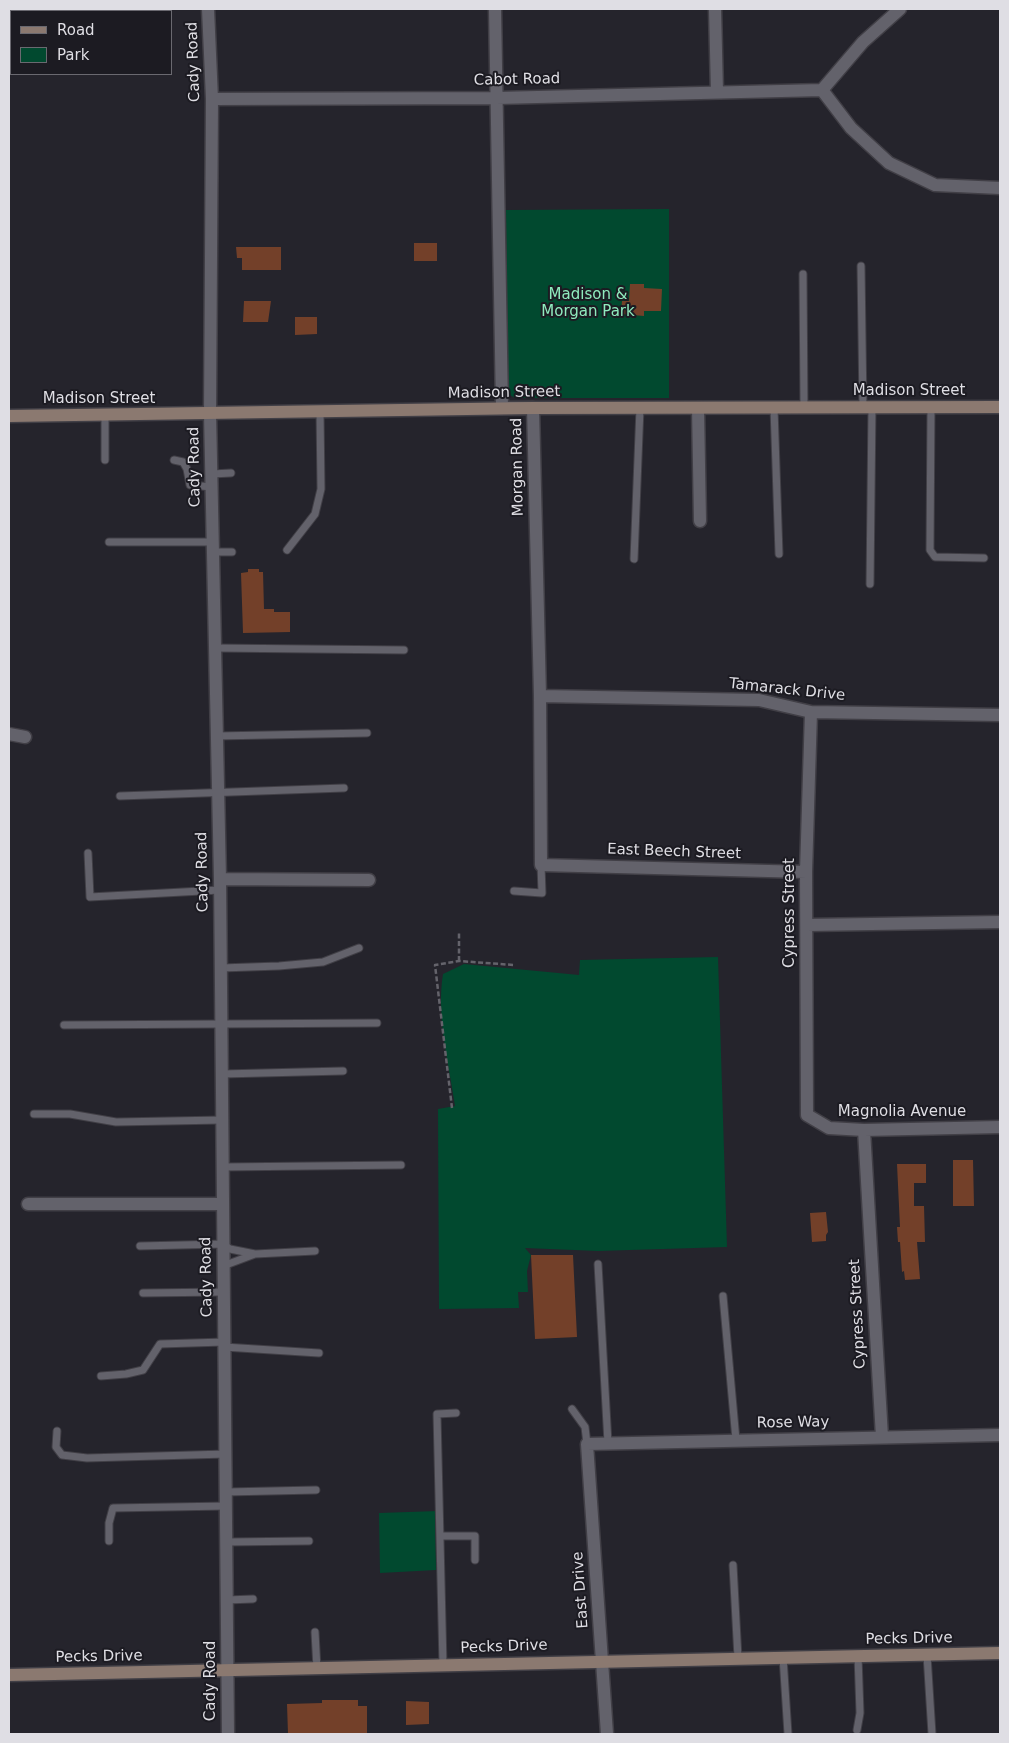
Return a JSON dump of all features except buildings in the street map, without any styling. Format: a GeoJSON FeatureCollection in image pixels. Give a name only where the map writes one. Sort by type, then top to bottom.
{"type":"FeatureCollection","features":[{"type":"Feature","properties":{"kind":"street","name":"Cady Road"},"geometry":{"type":"LineString","coordinates":[[208,9],[212,99],[210,414],[220,885],[228,1734]]}},
{"type":"Feature","properties":{"kind":"street","name":"Morgan Road"},"geometry":{"type":"LineString","coordinates":[[495,9],[502,408],[533,408],[540,696],[541,865]]}},
{"type":"Feature","properties":{"kind":"street"},"geometry":{"type":"LineString","coordinates":[[715,9],[716,92]]}},
{"type":"Feature","properties":{"kind":"street"},"geometry":{"type":"LineString","coordinates":[[900,9],[864,42],[822,90],[851,128],[889,163],[935,185],[1000,188]]}},
{"type":"Feature","properties":{"kind":"street","name":"Cabot Road"},"geometry":{"type":"LineString","coordinates":[[212,99],[497,98],[822,90]]}},
{"type":"Feature","properties":{"kind":"street","name":"Madison Street"},"geometry":{"type":"LineString","coordinates":[[9,416],[533,408],[1000,407]]}},
{"type":"Feature","properties":{"kind":"street"},"geometry":{"type":"LineString","coordinates":[[698,408],[700,521]]}},
{"type":"Feature","properties":{"kind":"street","name":"Tamarack Drive"},"geometry":{"type":"LineString","coordinates":[[540,696],[758,700],[811,712],[1000,715]]}},
{"type":"Feature","properties":{"kind":"street","name":"Cypress Street"},"geometry":{"type":"LineString","coordinates":[[808,1115],[806,872],[811,712]]}},
{"type":"Feature","properties":{"kind":"street"},"geometry":{"type":"LineString","coordinates":[[9,734],[25,737]]}},
{"type":"Feature","properties":{"kind":"street","name":"East Beech Street"},"geometry":{"type":"LineString","coordinates":[[541,865],[806,872]]}},
{"type":"Feature","properties":{"kind":"street"},"geometry":{"type":"LineString","coordinates":[[220,885],[369,880]]}},
{"type":"Feature","properties":{"kind":"street"},"geometry":{"type":"LineString","coordinates":[[807,924],[1000,922]]}},
{"type":"Feature","properties":{"kind":"street","name":"Magnolia Avenue"},"geometry":{"type":"LineString","coordinates":[[808,1115],[829,1128],[864,1130],[1000,1127]]}},
{"type":"Feature","properties":{"kind":"street","name":"Cypress Street"},"geometry":{"type":"LineString","coordinates":[[864,1130],[882,1437]]}},
{"type":"Feature","properties":{"kind":"street"},"geometry":{"type":"LineString","coordinates":[[28,1204],[223,1204]]}},
{"type":"Feature","properties":{"kind":"street","name":"Rose Way"},"geometry":{"type":"LineString","coordinates":[[587,1444],[1000,1435]]}},
{"type":"Feature","properties":{"kind":"street","name":"East Drive"},"geometry":{"type":"LineString","coordinates":[[587,1444],[607,1734]]}},
{"type":"Feature","properties":{"kind":"street","name":"Pecks Drive"},"geometry":{"type":"LineString","coordinates":[[9,1675],[1000,1653]]}},
{"type":"Feature","properties":{"kind":"lane"},"geometry":{"type":"LineString","coordinates":[[861,266],[868,408],[870,584]]}},
{"type":"Feature","properties":{"kind":"lane"},"geometry":{"type":"LineString","coordinates":[[803,274],[804,408]]}},
{"type":"Feature","properties":{"kind":"lane"},"geometry":{"type":"LineString","coordinates":[[634,559],[640,408]]}},
{"type":"Feature","properties":{"kind":"lane"},"geometry":{"type":"LineString","coordinates":[[774,408],[779,554]]}},
{"type":"Feature","properties":{"kind":"lane"},"geometry":{"type":"LineString","coordinates":[[931,408],[930,550],[935,557],[984,558]]}},
{"type":"Feature","properties":{"kind":"lane"},"geometry":{"type":"LineString","coordinates":[[287,550],[315,514],[321,489],[320,412]]}},
{"type":"Feature","properties":{"kind":"lane"},"geometry":{"type":"LineString","coordinates":[[105,415],[105,460]]}},
{"type":"Feature","properties":{"kind":"lane"},"geometry":{"type":"LineString","coordinates":[[174,460],[183,462],[187,468],[190,485],[212,487]]}},
{"type":"Feature","properties":{"kind":"lane"},"geometry":{"type":"LineString","coordinates":[[312,468],[321,468]]}},
{"type":"Feature","properties":{"kind":"lane"},"geometry":{"type":"LineString","coordinates":[[212,474],[231,473]]}},
{"type":"Feature","properties":{"kind":"lane"},"geometry":{"type":"LineString","coordinates":[[109,542],[213,547],[232,552]]}},
{"type":"Feature","properties":{"kind":"lane"},"geometry":{"type":"LineString","coordinates":[[215,648],[404,650]]}},
{"type":"Feature","properties":{"kind":"lane"},"geometry":{"type":"LineString","coordinates":[[217,736],[367,733]]}},
{"type":"Feature","properties":{"kind":"lane"},"geometry":{"type":"LineString","coordinates":[[120,796],[344,788]]}},
{"type":"Feature","properties":{"kind":"lane"},"geometry":{"type":"LineString","coordinates":[[88,853],[90,897],[220,885]]}},
{"type":"Feature","properties":{"kind":"lane"},"geometry":{"type":"LineString","coordinates":[[514,891],[542,893],[541,865]]}},
{"type":"Feature","properties":{"kind":"lane"},"geometry":{"type":"LineString","coordinates":[[221,968],[323,962],[359,948]]}},
{"type":"Feature","properties":{"kind":"lane"},"geometry":{"type":"LineString","coordinates":[[64,1025],[377,1023]]}},
{"type":"Feature","properties":{"kind":"lane"},"geometry":{"type":"LineString","coordinates":[[222,1074],[343,1071]]}},
{"type":"Feature","properties":{"kind":"lane"},"geometry":{"type":"LineString","coordinates":[[34,1114],[70,1114],[116,1122],[222,1120]]}},
{"type":"Feature","properties":{"kind":"lane"},"geometry":{"type":"LineString","coordinates":[[223,1167],[401,1165]]}},
{"type":"Feature","properties":{"kind":"lane"},"geometry":{"type":"LineString","coordinates":[[140,1246],[223,1244],[230,1249],[255,1254],[315,1251]]}},
{"type":"Feature","properties":{"kind":"lane"},"geometry":{"type":"LineString","coordinates":[[224,1266],[255,1254]]}},
{"type":"Feature","properties":{"kind":"lane"},"geometry":{"type":"LineString","coordinates":[[598,1264],[608,1443]]}},
{"type":"Feature","properties":{"kind":"lane"},"geometry":{"type":"LineString","coordinates":[[143,1293],[224,1292]]}},
{"type":"Feature","properties":{"kind":"lane"},"geometry":{"type":"LineString","coordinates":[[723,1296],[736,1440]]}},
{"type":"Feature","properties":{"kind":"lane"},"geometry":{"type":"LineString","coordinates":[[101,1376],[143,1370],[160,1344],[224,1344],[319,1353]]}},
{"type":"Feature","properties":{"kind":"lane"},"geometry":{"type":"LineString","coordinates":[[572,1409],[585,1427],[587,1444]]}},
{"type":"Feature","properties":{"kind":"lane"},"geometry":{"type":"LineString","coordinates":[[443,1665],[437,1414],[456,1413]]}},
{"type":"Feature","properties":{"kind":"lane"},"geometry":{"type":"LineString","coordinates":[[57,1431],[56,1447],[62,1455],[87,1458],[226,1454]]}},
{"type":"Feature","properties":{"kind":"lane"},"geometry":{"type":"LineString","coordinates":[[226,1492],[316,1490]]}},
{"type":"Feature","properties":{"kind":"lane"},"geometry":{"type":"LineString","coordinates":[[109,1541],[109,1523],[113,1508],[226,1506]]}},
{"type":"Feature","properties":{"kind":"lane"},"geometry":{"type":"LineString","coordinates":[[440,1536],[475,1536],[476,1560]]}},
{"type":"Feature","properties":{"kind":"lane"},"geometry":{"type":"LineString","coordinates":[[226,1542],[309,1541]]}},
{"type":"Feature","properties":{"kind":"lane"},"geometry":{"type":"LineString","coordinates":[[733,1565],[738,1658]]}},
{"type":"Feature","properties":{"kind":"lane"},"geometry":{"type":"LineString","coordinates":[[227,1600],[254,1599]]}},
{"type":"Feature","properties":{"kind":"lane"},"geometry":{"type":"LineString","coordinates":[[315,1632],[317,1669]]}},
{"type":"Feature","properties":{"kind":"lane"},"geometry":{"type":"LineString","coordinates":[[927,1655],[932,1734]]}},
{"type":"Feature","properties":{"kind":"lane"},"geometry":{"type":"LineString","coordinates":[[857,1730],[860,1713],[858,1656]]}},
{"type":"Feature","properties":{"kind":"lane"},"geometry":{"type":"LineString","coordinates":[[783,1657],[788,1734]]}},
{"type":"Feature","properties":{"kind":"path"},"geometry":{"type":"LineString","coordinates":[[458,961],[459,931]]}},
{"type":"Feature","properties":{"kind":"path"},"geometry":{"type":"LineString","coordinates":[[452,1108],[435,965],[458,961],[514,965]]}},
{"type":"Feature","properties":{"kind":"green space","name":"Madison & Morgan Park"},"geometry":{"type":"Polygon","coordinates":[[[669,209],[669,398],[515,398],[510,395],[508,389],[506,210],[669,209]]]}},
{"type":"Feature","properties":{"kind":"green space"},"geometry":{"type":"Polygon","coordinates":[[[718,957],[727,1247],[598,1251],[525,1248],[531,1255],[527,1271],[528,1292],[518,1292],[519,1308],[439,1309],[438,1109],[455,1106],[442,1023],[441,990],[443,974],[464,964],[579,975],[580,960],[718,957]]]}},
{"type":"Feature","properties":{"kind":"green space"},"geometry":{"type":"Polygon","coordinates":[[[438,1511],[435,1517],[436,1570],[380,1573],[379,1513],[438,1511]]]}}]}
